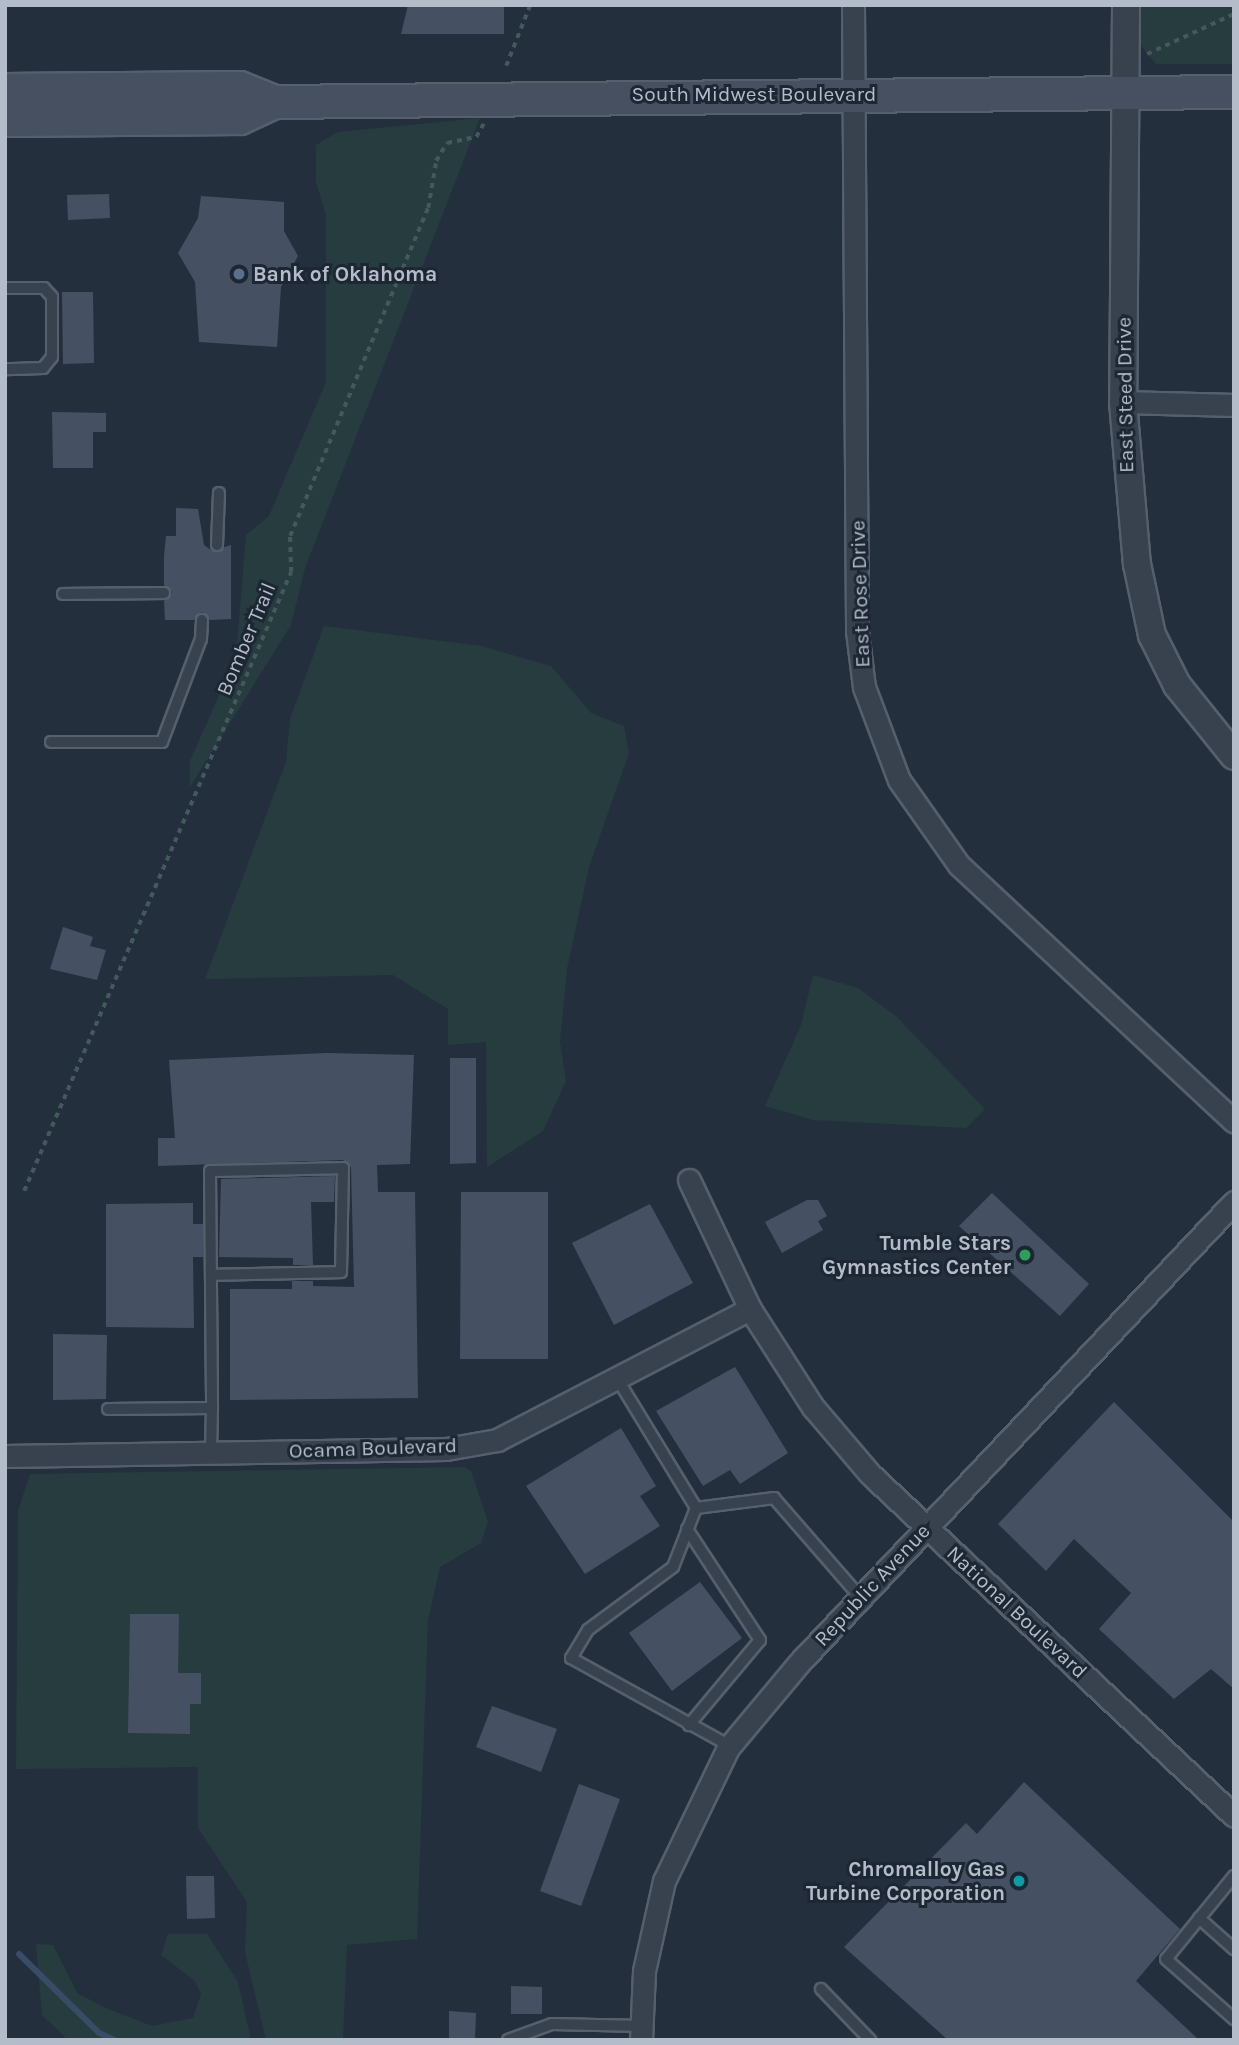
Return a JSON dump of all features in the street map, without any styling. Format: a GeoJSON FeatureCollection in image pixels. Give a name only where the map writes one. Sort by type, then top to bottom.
{"type":"FeatureCollection","features":[{"type":"Feature","properties":{"kind":"main road","name":"South Midwest Boulevard"},"geometry":{"type":"LineString","coordinates":[[5,90],[240,88],[275,102],[1234,92]]}},
{"type":"Feature","properties":{"kind":"main road","name":"South Midwest Boulevard"},"geometry":{"type":"LineString","coordinates":[[5,120],[240,118],[275,102]]}},
{"type":"Feature","properties":{"kind":"street","name":"East Rose Drive"},"geometry":{"type":"LineString","coordinates":[[853,5],[856,94],[857,631],[864,687],[899,780],[959,865],[1234,1121]]}},
{"type":"Feature","properties":{"kind":"street","name":"East Steed Drive"},"geometry":{"type":"LineString","coordinates":[[1126,5],[1123,401],[1126,486],[1152,635],[1177,685],[1234,756]]}},
{"type":"Feature","properties":{"kind":"street"},"geometry":{"type":"LineString","coordinates":[[1123,401],[1234,405]]}},
{"type":"Feature","properties":{"kind":"street","name":"National Boulevard"},"geometry":{"type":"LineString","coordinates":[[688,1180],[750,1309],[813,1407],[926,1527],[1234,1816]]}},
{"type":"Feature","properties":{"kind":"street","name":"Republic Avenue"},"geometry":{"type":"LineString","coordinates":[[641,2033],[644,1971],[664,1881],[730,1746],[926,1527],[1234,1202]]}},
{"type":"Feature","properties":{"kind":"street","name":"Ocama Boulevard"},"geometry":{"type":"LineString","coordinates":[[5,1456],[446,1449],[498,1440],[618,1380],[750,1309]]}},
{"type":"Feature","properties":{"kind":"lane"},"geometry":{"type":"LineString","coordinates":[[5,288],[44,288],[52,297],[52,357],[43,368],[5,369]]}},
{"type":"Feature","properties":{"kind":"lane"},"geometry":{"type":"LineString","coordinates":[[217,545],[219,493]]}},
{"type":"Feature","properties":{"kind":"lane"},"geometry":{"type":"LineString","coordinates":[[63,594],[164,593]]}},
{"type":"Feature","properties":{"kind":"lane"},"geometry":{"type":"LineString","coordinates":[[51,742],[162,742],[201,639],[202,620]]}},
{"type":"Feature","properties":{"kind":"lane"},"geometry":{"type":"LineString","coordinates":[[211,1275],[341,1272],[343,1168],[210,1171],[211,1452]]}},
{"type":"Feature","properties":{"kind":"lane"},"geometry":{"type":"LineString","coordinates":[[618,1380],[696,1508]]}},
{"type":"Feature","properties":{"kind":"lane"},"geometry":{"type":"LineString","coordinates":[[108,1409],[212,1408]]}},
{"type":"Feature","properties":{"kind":"lane"},"geometry":{"type":"LineString","coordinates":[[696,1508],[774,1498],[861,1598]]}},
{"type":"Feature","properties":{"kind":"lane"},"geometry":{"type":"LineString","coordinates":[[696,1508],[673,1567],[588,1630],[571,1658],[730,1746]]}},
{"type":"Feature","properties":{"kind":"lane"},"geometry":{"type":"LineString","coordinates":[[687,1529],[760,1640],[689,1725]]}},
{"type":"Feature","properties":{"kind":"lane"},"geometry":{"type":"LineString","coordinates":[[1234,1876],[1166,1959],[1234,2019]]}},
{"type":"Feature","properties":{"kind":"lane"},"geometry":{"type":"LineString","coordinates":[[1199,1917],[1234,1949]]}},
{"type":"Feature","properties":{"kind":"lane"},"geometry":{"type":"LineString","coordinates":[[821,1989],[870,2040]]}},
{"type":"Feature","properties":{"kind":"lane"},"geometry":{"type":"LineString","coordinates":[[509,2040],[552,2024],[641,2033]]}},
{"type":"Feature","properties":{"kind":"path"},"geometry":{"type":"LineString","coordinates":[[506,66],[530,5]]}},
{"type":"Feature","properties":{"kind":"path"},"geometry":{"type":"LineString","coordinates":[[1145,55],[1234,14]]}},
{"type":"Feature","properties":{"kind":"path","name":"Bomber Trail"},"geometry":{"type":"LineString","coordinates":[[24,1191],[291,572],[290,536],[428,208],[436,161],[447,143],[476,137],[488,114]]}},
{"type":"Feature","properties":{"kind":"green space"},"geometry":{"type":"Polygon","coordinates":[[[1140,5],[1234,5],[1234,64],[1156,64],[1137,41],[1140,5]]]}},
{"type":"Feature","properties":{"kind":"green space"},"geometry":{"type":"Polygon","coordinates":[[[480,118],[305,568],[291,625],[190,787],[190,761],[236,657],[246,535],[269,516],[326,382],[326,215],[316,182],[316,145],[338,132],[480,118]]]}},
{"type":"Feature","properties":{"kind":"green space"},"geometry":{"type":"Polygon","coordinates":[[[324,626],[481,646],[551,666],[591,713],[624,726],[629,753],[589,867],[567,969],[560,1042],[566,1081],[543,1131],[487,1167],[486,1042],[448,1045],[448,1009],[393,975],[205,979],[286,762],[290,719],[324,626]]]}},
{"type":"Feature","properties":{"kind":"green space"},"geometry":{"type":"Polygon","coordinates":[[[813,975],[858,988],[897,1017],[985,1109],[966,1128],[813,1120],[765,1106],[801,1025],[813,975]]]}},
{"type":"Feature","properties":{"kind":"green space"},"geometry":{"type":"Polygon","coordinates":[[[464,1467],[471,1471],[488,1522],[481,1543],[440,1567],[428,1620],[417,1939],[347,1945],[343,2040],[266,2040],[245,1952],[247,1902],[198,1828],[198,1767],[16,1769],[18,1511],[30,1474],[464,1467]]]}},
{"type":"Feature","properties":{"kind":"green space"},"geometry":{"type":"Polygon","coordinates":[[[168,1934],[207,1934],[238,1982],[251,2040],[68,2040],[42,2015],[36,1944],[53,1945],[77,1993],[106,2008],[152,2026],[193,2018],[201,1994],[195,1981],[161,1955],[168,1934]]]}},
{"type":"Feature","properties":{"kind":"building"},"geometry":{"type":"Polygon","coordinates":[[[408,5],[504,5],[504,34],[401,34],[408,5]]]}},
{"type":"Feature","properties":{"kind":"building"},"geometry":{"type":"Polygon","coordinates":[[[109,194],[110,218],[68,220],[67,195],[109,194]]]}},
{"type":"Feature","properties":{"kind":"building","name":"Bank of Oklahoma"},"geometry":{"type":"Polygon","coordinates":[[[201,196],[284,202],[284,231],[298,256],[281,287],[277,347],[199,342],[195,282],[178,253],[198,218],[201,196]]]}},
{"type":"Feature","properties":{"kind":"building"},"geometry":{"type":"Polygon","coordinates":[[[62,292],[93,292],[94,363],[63,364],[62,292]]]}},
{"type":"Feature","properties":{"kind":"building"},"geometry":{"type":"Polygon","coordinates":[[[52,412],[106,413],[106,432],[93,432],[93,468],[53,468],[52,412]]]}},
{"type":"Feature","properties":{"kind":"building"},"geometry":{"type":"Polygon","coordinates":[[[176,508],[198,509],[204,545],[212,551],[231,545],[231,619],[210,620],[202,612],[194,620],[165,620],[164,601],[172,592],[164,585],[164,556],[166,536],[176,536],[176,508]]]}},
{"type":"Feature","properties":{"kind":"building"},"geometry":{"type":"Polygon","coordinates":[[[63,927],[93,937],[90,946],[106,950],[97,980],[50,969],[63,927]]]}},
{"type":"Feature","properties":{"kind":"building"},"geometry":{"type":"Polygon","coordinates":[[[327,1053],[414,1055],[410,1164],[377,1165],[378,1192],[415,1192],[418,1398],[230,1400],[230,1289],[292,1289],[292,1281],[313,1281],[313,1286],[354,1287],[351,1167],[343,1160],[158,1166],[158,1138],[175,1138],[169,1060],[327,1053]]]}},
{"type":"Feature","properties":{"kind":"building"},"geometry":{"type":"Polygon","coordinates":[[[450,1058],[476,1058],[476,1163],[450,1164],[450,1058]]]}},
{"type":"Feature","properties":{"kind":"building"},"geometry":{"type":"Polygon","coordinates":[[[335,1176],[334,1202],[311,1202],[313,1265],[293,1265],[293,1258],[219,1257],[221,1179],[335,1176]]]}},
{"type":"Feature","properties":{"kind":"building"},"geometry":{"type":"Polygon","coordinates":[[[461,1192],[548,1192],[548,1359],[460,1359],[461,1192]]]}},
{"type":"Feature","properties":{"kind":"building","name":"Tumble Stars Gymnastics Center"},"geometry":{"type":"Polygon","coordinates":[[[992,1193],[1089,1284],[1060,1316],[959,1226],[992,1193]]]}},
{"type":"Feature","properties":{"kind":"building"},"geometry":{"type":"Polygon","coordinates":[[[807,1200],[818,1200],[827,1216],[818,1221],[823,1230],[782,1253],[765,1222],[807,1200]]]}},
{"type":"Feature","properties":{"kind":"building"},"geometry":{"type":"Polygon","coordinates":[[[193,1203],[193,1224],[203,1224],[203,1257],[193,1257],[194,1328],[106,1327],[106,1204],[193,1203]]]}},
{"type":"Feature","properties":{"kind":"building"},"geometry":{"type":"Polygon","coordinates":[[[650,1204],[693,1283],[614,1325],[572,1243],[650,1204]]]}},
{"type":"Feature","properties":{"kind":"building"},"geometry":{"type":"Polygon","coordinates":[[[53,1334],[107,1335],[106,1399],[53,1400],[53,1334]]]}},
{"type":"Feature","properties":{"kind":"building"},"geometry":{"type":"Polygon","coordinates":[[[735,1367],[788,1453],[740,1484],[730,1470],[703,1486],[656,1411],[735,1367]]]}},
{"type":"Feature","properties":{"kind":"building"},"geometry":{"type":"Polygon","coordinates":[[[1114,1402],[1234,1522],[1234,1689],[1211,1669],[1174,1699],[1099,1629],[1131,1593],[1074,1539],[1046,1571],[998,1524],[1114,1402]]]}},
{"type":"Feature","properties":{"kind":"building"},"geometry":{"type":"Polygon","coordinates":[[[621,1428],[656,1486],[640,1496],[660,1526],[585,1574],[526,1486],[621,1428]]]}},
{"type":"Feature","properties":{"kind":"building"},"geometry":{"type":"Polygon","coordinates":[[[700,1582],[742,1638],[672,1691],[629,1633],[700,1582]]]}},
{"type":"Feature","properties":{"kind":"building"},"geometry":{"type":"Polygon","coordinates":[[[130,1614],[179,1614],[178,1673],[201,1673],[201,1704],[190,1704],[190,1734],[128,1733],[130,1614]]]}},
{"type":"Feature","properties":{"kind":"building"},"geometry":{"type":"Polygon","coordinates":[[[492,1706],[557,1729],[541,1772],[476,1747],[492,1706]]]}},
{"type":"Feature","properties":{"kind":"building","name":"Chromalloy Gas Turbine Corporation"},"geometry":{"type":"Polygon","coordinates":[[[1024,1782],[1180,1929],[1136,1981],[1199,2040],[948,2040],[844,1947],[966,1823],[977,1834],[1024,1782]]]}},
{"type":"Feature","properties":{"kind":"building"},"geometry":{"type":"Polygon","coordinates":[[[579,1784],[620,1799],[581,1906],[540,1891],[579,1784]]]}},
{"type":"Feature","properties":{"kind":"building"},"geometry":{"type":"Polygon","coordinates":[[[186,1876],[214,1876],[215,1918],[187,1919],[186,1876]]]}},
{"type":"Feature","properties":{"kind":"building"},"geometry":{"type":"Polygon","coordinates":[[[511,1986],[542,1987],[542,2014],[511,2014],[511,1986]]]}},
{"type":"Feature","properties":{"kind":"building"},"geometry":{"type":"Polygon","coordinates":[[[449,2011],[476,2013],[475,2040],[449,2040],[449,2011]]]}},
{"type":"Feature","properties":{"kind":"waterway"},"geometry":{"type":"LineString","coordinates":[[19,1954],[99,2033],[115,2040]]}},
{"type":"Feature","properties":{"kind":"place","name":"Bank of Oklahoma"},"geometry":{"type":"Point","coordinates":[239,274]}},
{"type":"Feature","properties":{"kind":"place","name":"Tumble Stars Gymnastics Center"},"geometry":{"type":"Point","coordinates":[1025,1255]}},
{"type":"Feature","properties":{"kind":"place","name":"Chromalloy Gas Turbine Corporation"},"geometry":{"type":"Point","coordinates":[1019,1881]}}]}
